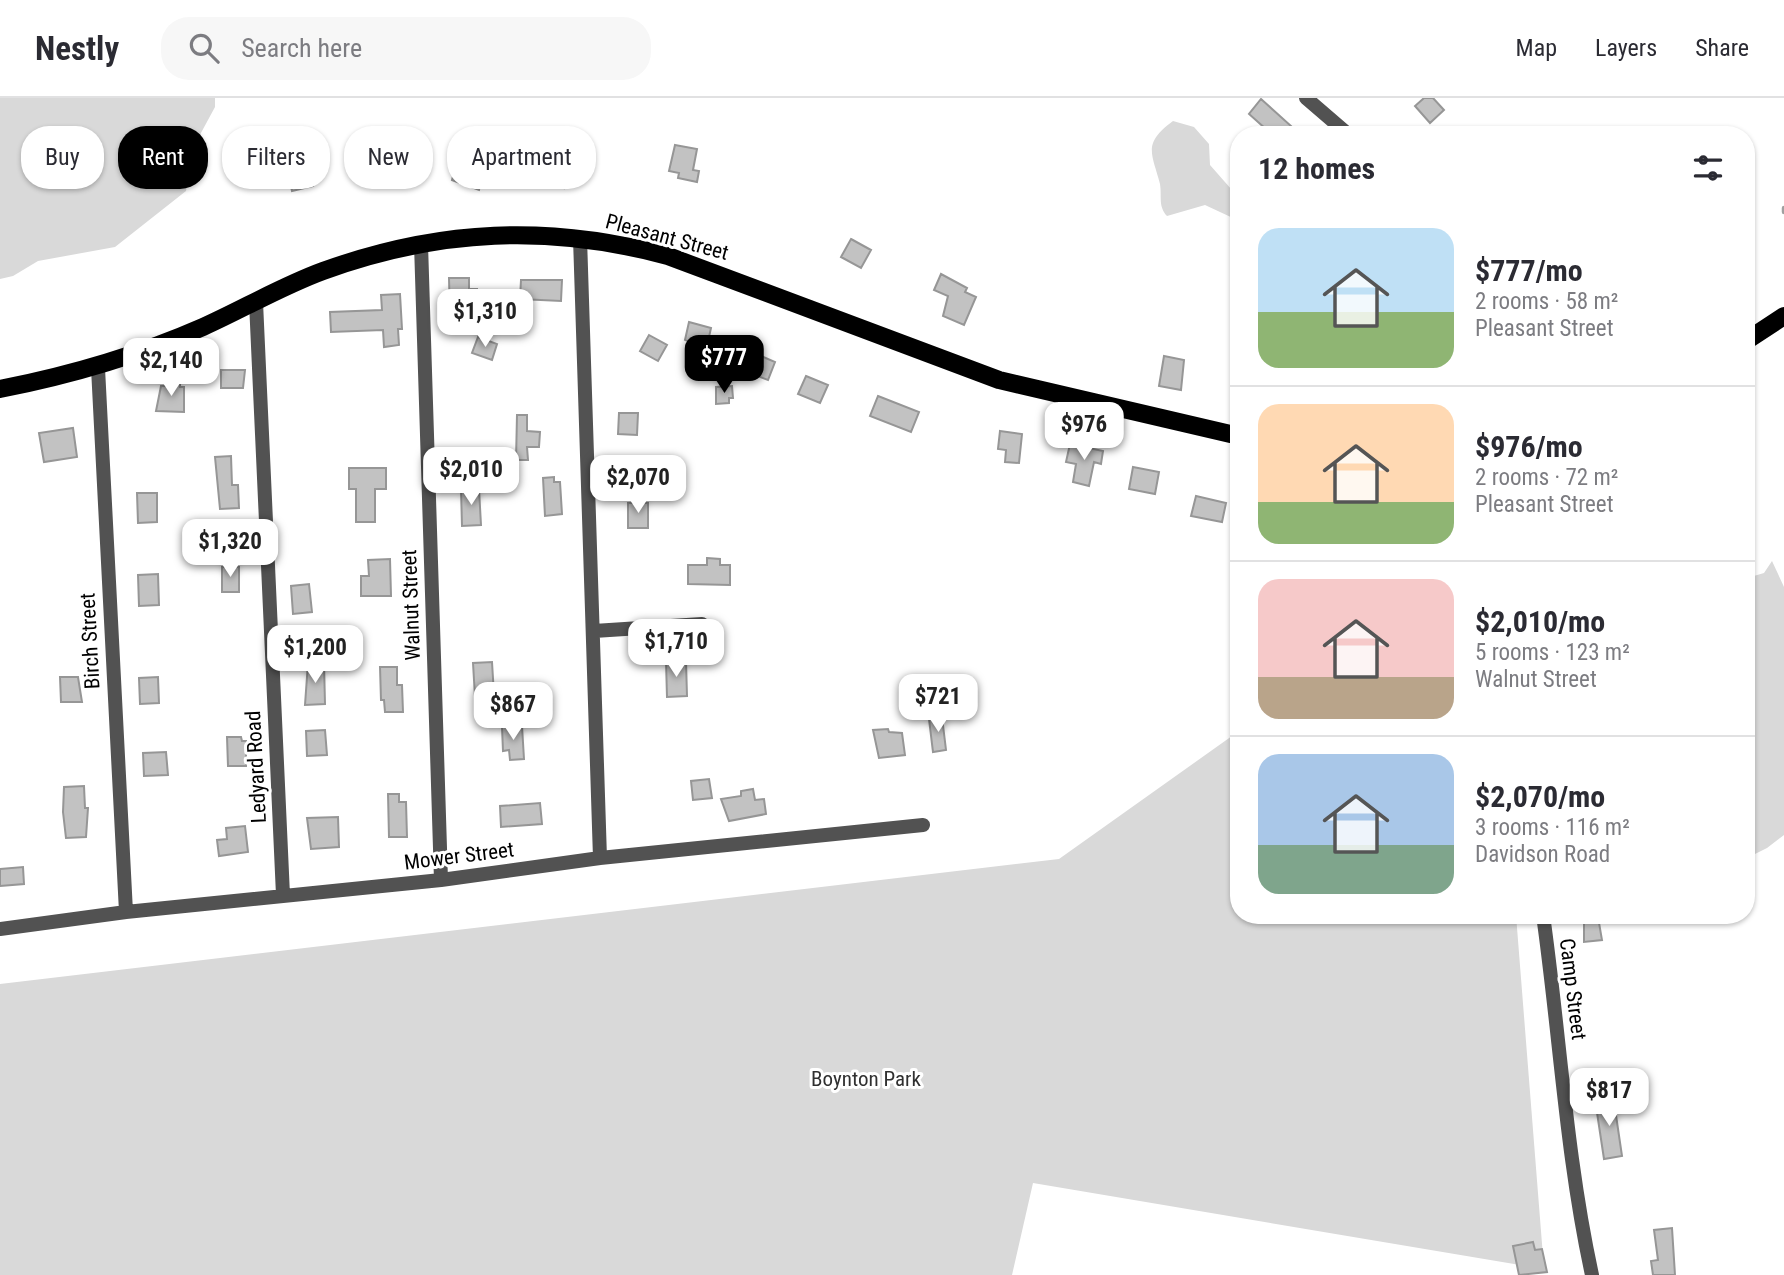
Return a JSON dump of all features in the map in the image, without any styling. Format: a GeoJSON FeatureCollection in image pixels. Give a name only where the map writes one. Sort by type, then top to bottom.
{"type":"FeatureCollection","features":[{"type":"Feature","properties":{"kind":"main road","name":"Pleasant Street"},"geometry":{"type":"LineString","coordinates":[[0,389],[98,368],[203,327],[321,271],[421,244],[484,235],[535,234],[623,244],[731,278],[866,333],[999,380],[1230,434]]}},
{"type":"Feature","properties":{"kind":"main road"},"geometry":{"type":"LineString","coordinates":[[1755,335],[1784,316]]}},
{"type":"Feature","properties":{"kind":"street"},"geometry":{"type":"LineString","coordinates":[[1306,98],[1339,126]]}},
{"type":"Feature","properties":{"kind":"street"},"geometry":{"type":"LineString","coordinates":[[580,238],[594,631],[594,744],[600,858]]}},
{"type":"Feature","properties":{"kind":"street","name":"Walnut Street"},"geometry":{"type":"LineString","coordinates":[[421,244],[441,880]]}},
{"type":"Feature","properties":{"kind":"street","name":"Ledyard Road"},"geometry":{"type":"LineString","coordinates":[[256,302],[283,895]]}},
{"type":"Feature","properties":{"kind":"street","name":"Birch Street"},"geometry":{"type":"LineString","coordinates":[[98,368],[126,912]]}},
{"type":"Feature","properties":{"kind":"street"},"geometry":{"type":"LineString","coordinates":[[594,631],[702,624]]}},
{"type":"Feature","properties":{"kind":"street","name":"Mower Street"},"geometry":{"type":"LineString","coordinates":[[0,929],[126,912],[441,880],[600,858],[923,825]]}},
{"type":"Feature","properties":{"kind":"street","name":"Camp Street"},"geometry":{"type":"LineString","coordinates":[[1544,924],[1566,1119],[1580,1219],[1592,1275]]}},
{"type":"Feature","properties":{"kind":"green space"},"geometry":{"type":"Polygon","coordinates":[[[0,98],[215,98],[215,107],[205,126],[118,126],[118,189],[186,191],[115,247],[38,261],[13,276],[0,279],[0,98]]]}},
{"type":"Feature","properties":{"kind":"green space"},"geometry":{"type":"Polygon","coordinates":[[[1173,121],[1194,127],[1209,144],[1210,165],[1230,188],[1230,217],[1205,205],[1167,216],[1161,205],[1160,184],[1152,157],[1153,143],[1173,121]]]}},
{"type":"Feature","properties":{"kind":"green space"},"geometry":{"type":"Polygon","coordinates":[[[1772,561],[1784,587],[1784,835],[1755,854],[1755,576],[1764,573],[1772,561]]]}},
{"type":"Feature","properties":{"kind":"green space","name":"Boynton Park"},"geometry":{"type":"Polygon","coordinates":[[[1230,737],[1230,924],[1517,924],[1544,1269],[1033,1183],[1012,1275],[0,1275],[0,984],[1059,859],[1230,737]]]}},
{"type":"Feature","properties":{"kind":"building"},"geometry":{"type":"Polygon","coordinates":[[[1424,98],[1433,98],[1444,110],[1430,123],[1415,106],[1424,98]]]}},
{"type":"Feature","properties":{"kind":"building"},"geometry":{"type":"Polygon","coordinates":[[[1261,99],[1291,126],[1262,126],[1249,114],[1261,99]]]}},
{"type":"Feature","properties":{"kind":"building"},"geometry":{"type":"Polygon","coordinates":[[[675,145],[697,149],[693,170],[699,171],[697,182],[678,178],[679,173],[669,171],[675,145]]]}},
{"type":"Feature","properties":{"kind":"building"},"geometry":{"type":"Polygon","coordinates":[[[851,239],[871,250],[861,268],[841,257],[851,239]]]}},
{"type":"Feature","properties":{"kind":"building"},"geometry":{"type":"Polygon","coordinates":[[[941,274],[967,288],[965,292],[976,297],[964,325],[943,316],[948,296],[934,290],[941,274]]]}},
{"type":"Feature","properties":{"kind":"building"},"geometry":{"type":"Polygon","coordinates":[[[449,278],[469,278],[469,289],[477,289],[477,301],[469,301],[469,319],[450,319],[449,278]]]}},
{"type":"Feature","properties":{"kind":"building"},"geometry":{"type":"Polygon","coordinates":[[[521,280],[562,280],[561,301],[520,299],[521,280]]]}},
{"type":"Feature","properties":{"kind":"building"},"geometry":{"type":"Polygon","coordinates":[[[400,294],[402,329],[398,329],[399,345],[384,347],[383,330],[331,332],[330,312],[382,310],[381,295],[400,294]]]}},
{"type":"Feature","properties":{"kind":"building"},"geometry":{"type":"Polygon","coordinates":[[[689,322],[711,328],[709,337],[721,340],[718,353],[685,340],[689,322]]]}},
{"type":"Feature","properties":{"kind":"building"},"geometry":{"type":"Polygon","coordinates":[[[649,335],[667,345],[658,361],[640,351],[649,335]]]}},
{"type":"Feature","properties":{"kind":"building"},"geometry":{"type":"Polygon","coordinates":[[[478,337],[497,344],[492,360],[472,353],[478,337]]]}},
{"type":"Feature","properties":{"kind":"building"},"geometry":{"type":"Polygon","coordinates":[[[754,353],[775,362],[768,380],[747,372],[754,353]]]}},
{"type":"Feature","properties":{"kind":"building"},"geometry":{"type":"Polygon","coordinates":[[[1164,356],[1184,360],[1181,390],[1159,386],[1164,356]]]}},
{"type":"Feature","properties":{"kind":"building"},"geometry":{"type":"Polygon","coordinates":[[[221,370],[245,370],[243,388],[221,388],[221,370]]]}},
{"type":"Feature","properties":{"kind":"building"},"geometry":{"type":"Polygon","coordinates":[[[806,376],[828,385],[820,403],[798,394],[806,376]]]}},
{"type":"Feature","properties":{"kind":"building"},"geometry":{"type":"Polygon","coordinates":[[[168,382],[180,382],[180,387],[184,387],[184,412],[156,411],[161,386],[168,386],[168,382]]]}},
{"type":"Feature","properties":{"kind":"building"},"geometry":{"type":"Polygon","coordinates":[[[732,386],[733,398],[729,398],[729,403],[716,404],[716,387],[732,386]]]}},
{"type":"Feature","properties":{"kind":"building"},"geometry":{"type":"Polygon","coordinates":[[[878,396],[919,412],[911,432],[870,416],[878,396]]]}},
{"type":"Feature","properties":{"kind":"building"},"geometry":{"type":"Polygon","coordinates":[[[619,413],[638,413],[637,435],[618,434],[619,413]]]}},
{"type":"Feature","properties":{"kind":"building"},"geometry":{"type":"Polygon","coordinates":[[[517,415],[527,415],[527,431],[540,432],[539,447],[527,447],[528,460],[516,460],[517,415]]]}},
{"type":"Feature","properties":{"kind":"building"},"geometry":{"type":"Polygon","coordinates":[[[73,428],[77,457],[44,462],[39,433],[73,428]]]}},
{"type":"Feature","properties":{"kind":"building"},"geometry":{"type":"Polygon","coordinates":[[[1000,431],[1022,434],[1019,463],[1005,462],[1006,450],[998,449],[1000,431]]]}},
{"type":"Feature","properties":{"kind":"building"},"geometry":{"type":"Polygon","coordinates":[[[1070,444],[1103,451],[1101,464],[1094,462],[1089,486],[1073,482],[1076,464],[1066,462],[1070,444]]]}},
{"type":"Feature","properties":{"kind":"building"},"geometry":{"type":"Polygon","coordinates":[[[231,456],[232,485],[238,485],[239,508],[220,509],[215,457],[231,456]]]}},
{"type":"Feature","properties":{"kind":"building"},"geometry":{"type":"Polygon","coordinates":[[[1133,467],[1159,472],[1155,494],[1129,489],[1133,467]]]}},
{"type":"Feature","properties":{"kind":"building"},"geometry":{"type":"Polygon","coordinates":[[[349,468],[386,468],[386,489],[375,489],[375,522],[356,522],[356,489],[349,489],[349,468]]]}},
{"type":"Feature","properties":{"kind":"building"},"geometry":{"type":"Polygon","coordinates":[[[554,477],[554,482],[560,482],[562,514],[545,516],[543,478],[554,477]]]}},
{"type":"Feature","properties":{"kind":"building"},"geometry":{"type":"Polygon","coordinates":[[[461,489],[479,489],[481,525],[462,526],[461,489]]]}},
{"type":"Feature","properties":{"kind":"building"},"geometry":{"type":"Polygon","coordinates":[[[137,493],[157,493],[157,522],[138,523],[137,493]]]}},
{"type":"Feature","properties":{"kind":"building"},"geometry":{"type":"Polygon","coordinates":[[[1196,496],[1226,503],[1222,522],[1191,516],[1196,496]]]}},
{"type":"Feature","properties":{"kind":"building"},"geometry":{"type":"Polygon","coordinates":[[[628,503],[648,503],[648,528],[628,528],[628,503]]]}},
{"type":"Feature","properties":{"kind":"building"},"geometry":{"type":"Polygon","coordinates":[[[707,558],[720,559],[720,565],[730,565],[730,585],[688,584],[688,565],[707,565],[707,558]]]}},
{"type":"Feature","properties":{"kind":"building"},"geometry":{"type":"Polygon","coordinates":[[[390,559],[391,596],[361,596],[361,576],[369,576],[368,560],[390,559]]]}},
{"type":"Feature","properties":{"kind":"building"},"geometry":{"type":"Polygon","coordinates":[[[222,567],[239,567],[239,592],[222,592],[222,567]]]}},
{"type":"Feature","properties":{"kind":"building"},"geometry":{"type":"Polygon","coordinates":[[[158,574],[159,605],[139,606],[138,575],[158,574]]]}},
{"type":"Feature","properties":{"kind":"building"},"geometry":{"type":"Polygon","coordinates":[[[309,584],[312,612],[293,614],[291,586],[309,584]]]}},
{"type":"Feature","properties":{"kind":"building"},"geometry":{"type":"Polygon","coordinates":[[[666,661],[686,661],[687,696],[667,697],[666,661]]]}},
{"type":"Feature","properties":{"kind":"building"},"geometry":{"type":"Polygon","coordinates":[[[492,662],[494,695],[475,697],[473,663],[492,662]]]}},
{"type":"Feature","properties":{"kind":"building"},"geometry":{"type":"Polygon","coordinates":[[[308,663],[324,663],[325,704],[305,705],[308,663]]]}},
{"type":"Feature","properties":{"kind":"building"},"geometry":{"type":"Polygon","coordinates":[[[380,667],[397,667],[397,685],[402,685],[403,712],[385,712],[384,700],[381,700],[380,667]]]}},
{"type":"Feature","properties":{"kind":"building"},"geometry":{"type":"Polygon","coordinates":[[[60,677],[78,677],[82,702],[61,702],[60,677]]]}},
{"type":"Feature","properties":{"kind":"building"},"geometry":{"type":"Polygon","coordinates":[[[158,677],[159,703],[140,704],[139,678],[158,677]]]}},
{"type":"Feature","properties":{"kind":"building"},"geometry":{"type":"Polygon","coordinates":[[[942,717],[946,750],[933,752],[929,719],[942,717]]]}},
{"type":"Feature","properties":{"kind":"building"},"geometry":{"type":"Polygon","coordinates":[[[522,726],[524,759],[510,760],[509,750],[503,751],[502,727],[522,726]]]}},
{"type":"Feature","properties":{"kind":"building"},"geometry":{"type":"Polygon","coordinates":[[[888,729],[889,732],[902,733],[905,755],[879,758],[873,730],[888,729]]]}},
{"type":"Feature","properties":{"kind":"building"},"geometry":{"type":"Polygon","coordinates":[[[325,730],[327,755],[307,756],[306,731],[325,730]]]}},
{"type":"Feature","properties":{"kind":"building"},"geometry":{"type":"Polygon","coordinates":[[[227,737],[241,737],[242,741],[246,741],[246,766],[228,766],[227,737]]]}},
{"type":"Feature","properties":{"kind":"building"},"geometry":{"type":"Polygon","coordinates":[[[166,752],[168,775],[144,776],[143,753],[166,752]]]}},
{"type":"Feature","properties":{"kind":"building"},"geometry":{"type":"Polygon","coordinates":[[[709,779],[712,798],[693,800],[691,781],[709,779]]]}},
{"type":"Feature","properties":{"kind":"building"},"geometry":{"type":"Polygon","coordinates":[[[84,786],[85,808],[88,808],[86,837],[66,838],[64,787],[84,786]]]}},
{"type":"Feature","properties":{"kind":"building"},"geometry":{"type":"Polygon","coordinates":[[[753,789],[755,800],[764,799],[766,814],[729,821],[721,799],[741,796],[741,791],[753,789]]]}},
{"type":"Feature","properties":{"kind":"building"},"geometry":{"type":"Polygon","coordinates":[[[388,794],[399,794],[399,802],[406,802],[407,837],[389,837],[388,794]]]}},
{"type":"Feature","properties":{"kind":"building"},"geometry":{"type":"Polygon","coordinates":[[[540,803],[542,824],[501,827],[500,806],[540,803]]]}},
{"type":"Feature","properties":{"kind":"building"},"geometry":{"type":"Polygon","coordinates":[[[338,817],[339,847],[311,849],[307,818],[338,817]]]}},
{"type":"Feature","properties":{"kind":"building"},"geometry":{"type":"Polygon","coordinates":[[[245,826],[248,852],[219,856],[217,840],[227,839],[226,828],[245,826]]]}},
{"type":"Feature","properties":{"kind":"building"},"geometry":{"type":"Polygon","coordinates":[[[23,867],[24,884],[0,886],[0,869],[23,867]]]}},
{"type":"Feature","properties":{"kind":"building"},"geometry":{"type":"Polygon","coordinates":[[[1584,924],[1599,924],[1602,940],[1584,942],[1584,924]]]}},
{"type":"Feature","properties":{"kind":"building"},"geometry":{"type":"Polygon","coordinates":[[[1613,1095],[1622,1156],[1604,1159],[1596,1106],[1600,1106],[1599,1097],[1613,1095]]]}},
{"type":"Feature","properties":{"kind":"building"},"geometry":{"type":"Polygon","coordinates":[[[1672,1228],[1675,1275],[1653,1275],[1651,1261],[1658,1260],[1654,1230],[1672,1228]]]}},
{"type":"Feature","properties":{"kind":"building"},"geometry":{"type":"Polygon","coordinates":[[[1533,1242],[1535,1250],[1542,1249],[1547,1272],[1519,1275],[1513,1246],[1533,1242]]]}}]}
